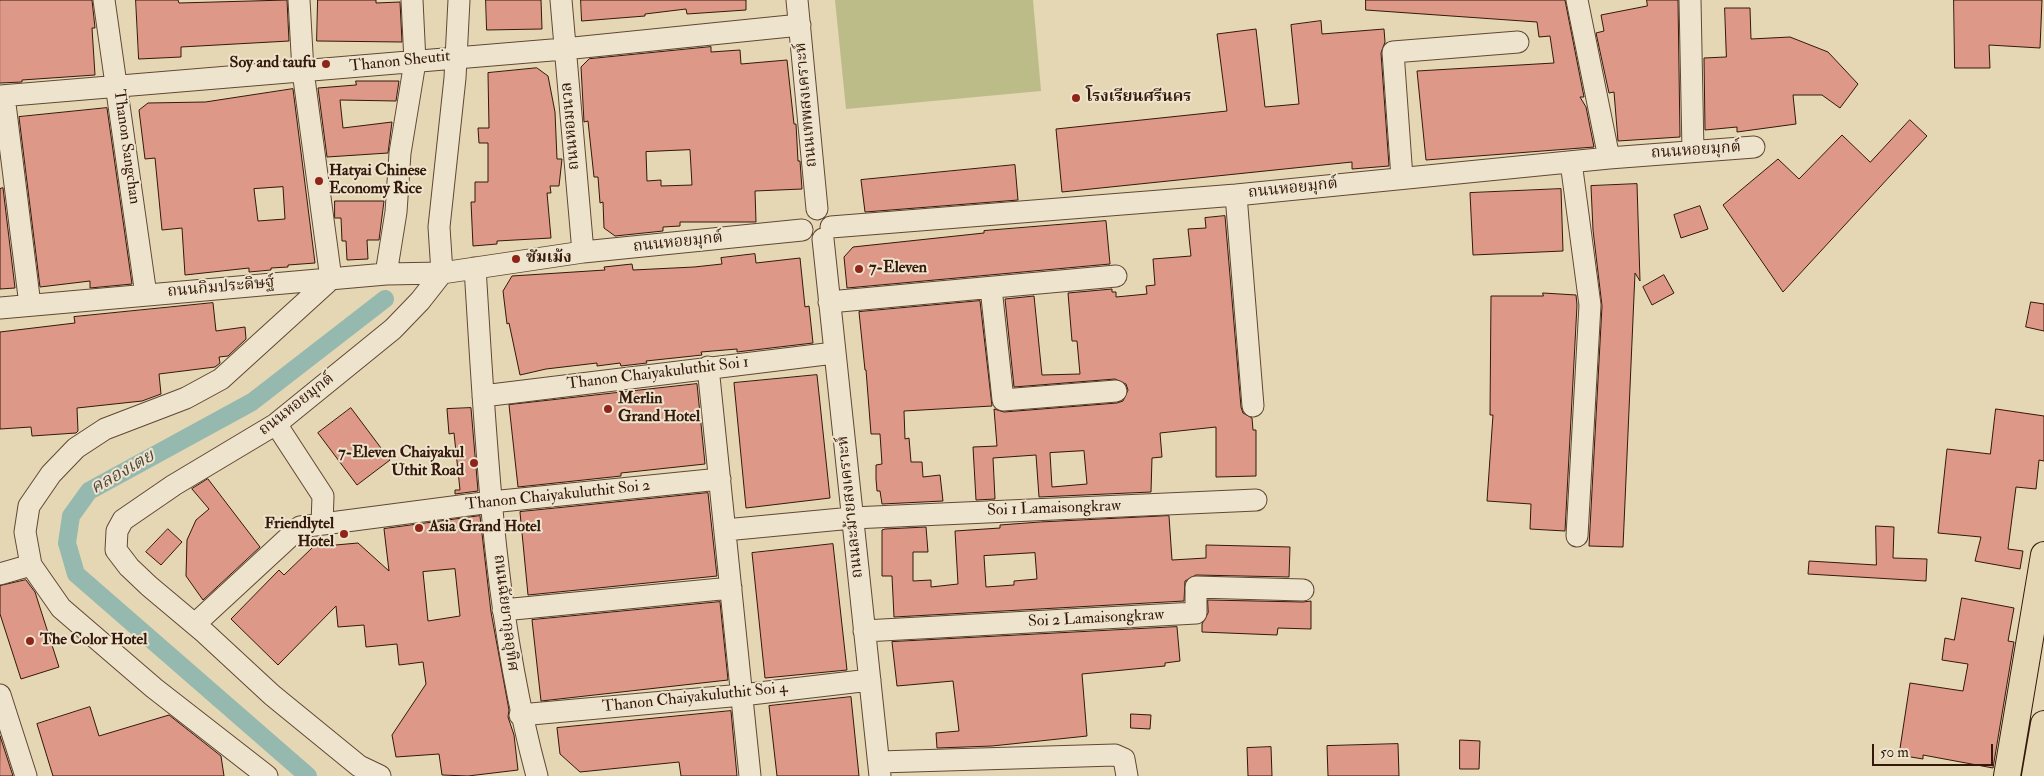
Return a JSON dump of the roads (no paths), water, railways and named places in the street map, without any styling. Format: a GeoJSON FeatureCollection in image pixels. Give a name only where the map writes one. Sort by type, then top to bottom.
{"type":"FeatureCollection","features":[{"type":"Feature","properties":{"kind":"main road"},"geometry":{"type":"LineString","coordinates":[[2007,776],[2044,555]]}},
{"type":"Feature","properties":{"kind":"main road"},"geometry":{"type":"LineString","coordinates":[[2039,766],[2044,724]]}},
{"type":"Feature","properties":{"kind":"street","name":"Thanon Sangchan"},"geometry":{"type":"LineString","coordinates":[[104,0],[146,295]]}},
{"type":"Feature","properties":{"kind":"street"},"geometry":{"type":"LineString","coordinates":[[267,776],[154,688],[61,608],[31,565],[26,532],[29,506],[51,474],[76,448],[105,428],[186,398],[221,379],[331,279],[303,71],[299,0]]}},
{"type":"Feature","properties":{"kind":"street"},"geometry":{"type":"LineString","coordinates":[[388,274],[396,212],[400,153],[415,62],[412,0]]}},
{"type":"Feature","properties":{"kind":"street"},"geometry":{"type":"LineString","coordinates":[[435,273],[448,153],[459,0]]}},
{"type":"Feature","properties":{"kind":"street","name":"ถนนหอมนวล"},"geometry":{"type":"LineString","coordinates":[[561,0],[583,252]]}},
{"type":"Feature","properties":{"kind":"street","name":"ถนนเทพสงเคราะห์"},"geometry":{"type":"LineString","coordinates":[[797,0],[817,209]]}},
{"type":"Feature","properties":{"kind":"street"},"geometry":{"type":"LineString","coordinates":[[1577,0],[1609,158]]}},
{"type":"Feature","properties":{"kind":"street"},"geometry":{"type":"LineString","coordinates":[[1690,0],[1693,152]]}},
{"type":"Feature","properties":{"kind":"street","name":"Thanon Sheutit"},"geometry":{"type":"LineString","coordinates":[[2,96],[564,49],[800,24]]}},
{"type":"Feature","properties":{"kind":"street"},"geometry":{"type":"LineString","coordinates":[[1402,178],[1393,52],[1518,42]]}},
{"type":"Feature","properties":{"kind":"street"},"geometry":{"type":"LineString","coordinates":[[2,96],[30,305]]}},
{"type":"Feature","properties":{"kind":"street","name":"ถนนหอยมุกต์"},"geometry":{"type":"LineString","coordinates":[[827,233],[1609,158],[1754,147]]}},
{"type":"Feature","properties":{"kind":"street"},"geometry":{"type":"LineString","coordinates":[[1571,162],[1590,305],[1577,536]]}},
{"type":"Feature","properties":{"kind":"street"},"geometry":{"type":"LineString","coordinates":[[1236,195],[1253,406]]}},
{"type":"Feature","properties":{"kind":"street"},"geometry":{"type":"LineString","coordinates":[[817,209],[827,214],[827,233],[808,238],[802,230],[801,220],[804,216],[817,209]]}},
{"type":"Feature","properties":{"kind":"street","name":"ถนนหอยมุกต์"},"geometry":{"type":"LineString","coordinates":[[380,776],[359,766],[272,695],[195,624],[129,567],[116,550],[117,531],[123,520],[174,485],[276,424],[392,329],[420,301],[435,273],[583,252],[802,230]]}},
{"type":"Feature","properties":{"kind":"street","name":"ถนนละม้ายสงเคราะห์"},"geometry":{"type":"LineString","coordinates":[[827,233],[829,302],[879,769]]}},
{"type":"Feature","properties":{"kind":"street","name":"ถนนฉัยยากุลอุทิศ"},"geometry":{"type":"LineString","coordinates":[[475,268],[491,502],[504,610],[520,715],[537,776]]}},
{"type":"Feature","properties":{"kind":"street","name":"ถนนกิมประดิษฐ์"},"geometry":{"type":"LineString","coordinates":[[0,308],[388,274],[435,273]]}},
{"type":"Feature","properties":{"kind":"street"},"geometry":{"type":"LineString","coordinates":[[829,302],[1116,276]]}},
{"type":"Feature","properties":{"kind":"street"},"geometry":{"type":"LineString","coordinates":[[991,288],[1003,400],[1116,391]]}},
{"type":"Feature","properties":{"kind":"street","name":"Thanon Chaiyakuluthit Soi 1"},"geometry":{"type":"LineString","coordinates":[[483,396],[834,353]]}},
{"type":"Feature","properties":{"kind":"street"},"geometry":{"type":"LineString","coordinates":[[708,367],[750,776]]}},
{"type":"Feature","properties":{"kind":"street"},"geometry":{"type":"LineString","coordinates":[[276,424],[323,496],[322,524]]}},
{"type":"Feature","properties":{"kind":"street","name":"Thanon Chaiyakuluthit Soi 2"},"geometry":{"type":"LineString","coordinates":[[195,624],[300,527],[491,502],[720,479]]}},
{"type":"Feature","properties":{"kind":"street","name":"Soi 1 Lamaisongkraw"},"geometry":{"type":"LineString","coordinates":[[724,530],[852,518],[1256,500]]}},
{"type":"Feature","properties":{"kind":"street"},"geometry":{"type":"LineString","coordinates":[[0,574],[31,565]]}},
{"type":"Feature","properties":{"kind":"street","name":"Soi 2 Lamaisongkraw"},"geometry":{"type":"LineString","coordinates":[[864,632],[1196,613],[1196,587],[1303,590]]}},
{"type":"Feature","properties":{"kind":"street"},"geometry":{"type":"LineString","coordinates":[[504,610],[731,588]]}},
{"type":"Feature","properties":{"kind":"street","name":"Thanon Chaiyakuluthit Soi 4"},"geometry":{"type":"LineString","coordinates":[[520,715],[742,695],[870,680]]}},
{"type":"Feature","properties":{"kind":"street"},"geometry":{"type":"LineString","coordinates":[[0,694],[26,776]]}},
{"type":"Feature","properties":{"kind":"street"},"geometry":{"type":"LineString","coordinates":[[879,769],[1115,755],[1124,759],[1127,776]]}},
{"type":"Feature","properties":{"kind":"waterway","name":"คลองเตย"},"geometry":{"type":"LineString","coordinates":[[308,776],[76,574],[67,543],[71,516],[89,491],[252,402],[385,299]]}},
{"type":"Feature","properties":{"kind":"place","name":"Soy and taufu"},"geometry":{"type":"Point","coordinates":[326,64]}},
{"type":"Feature","properties":{"kind":"place","name":"โรงเรียนศรีนคร"},"geometry":{"type":"Point","coordinates":[1076,98]}},
{"type":"Feature","properties":{"kind":"place","name":"Hatyai Chinese Economy Rice"},"geometry":{"type":"Point","coordinates":[319,181]}},
{"type":"Feature","properties":{"kind":"place","name":"ซัมเม้ง"},"geometry":{"type":"Point","coordinates":[516,259]}},
{"type":"Feature","properties":{"kind":"place","name":"7-Eleven"},"geometry":{"type":"Point","coordinates":[859,269]}},
{"type":"Feature","properties":{"kind":"place","name":"Merlin Grand Hotel"},"geometry":{"type":"Point","coordinates":[608,409]}},
{"type":"Feature","properties":{"kind":"place","name":"7-Eleven Chaiyakul Uthit Road"},"geometry":{"type":"Point","coordinates":[474,463]}},
{"type":"Feature","properties":{"kind":"place","name":"Asia Grand Hotel"},"geometry":{"type":"Point","coordinates":[419,528]}},
{"type":"Feature","properties":{"kind":"place","name":"Friendlytel Hotel"},"geometry":{"type":"Point","coordinates":[344,534]}},
{"type":"Feature","properties":{"kind":"place","name":"The Color Hotel"},"geometry":{"type":"Point","coordinates":[30,641]}}]}
